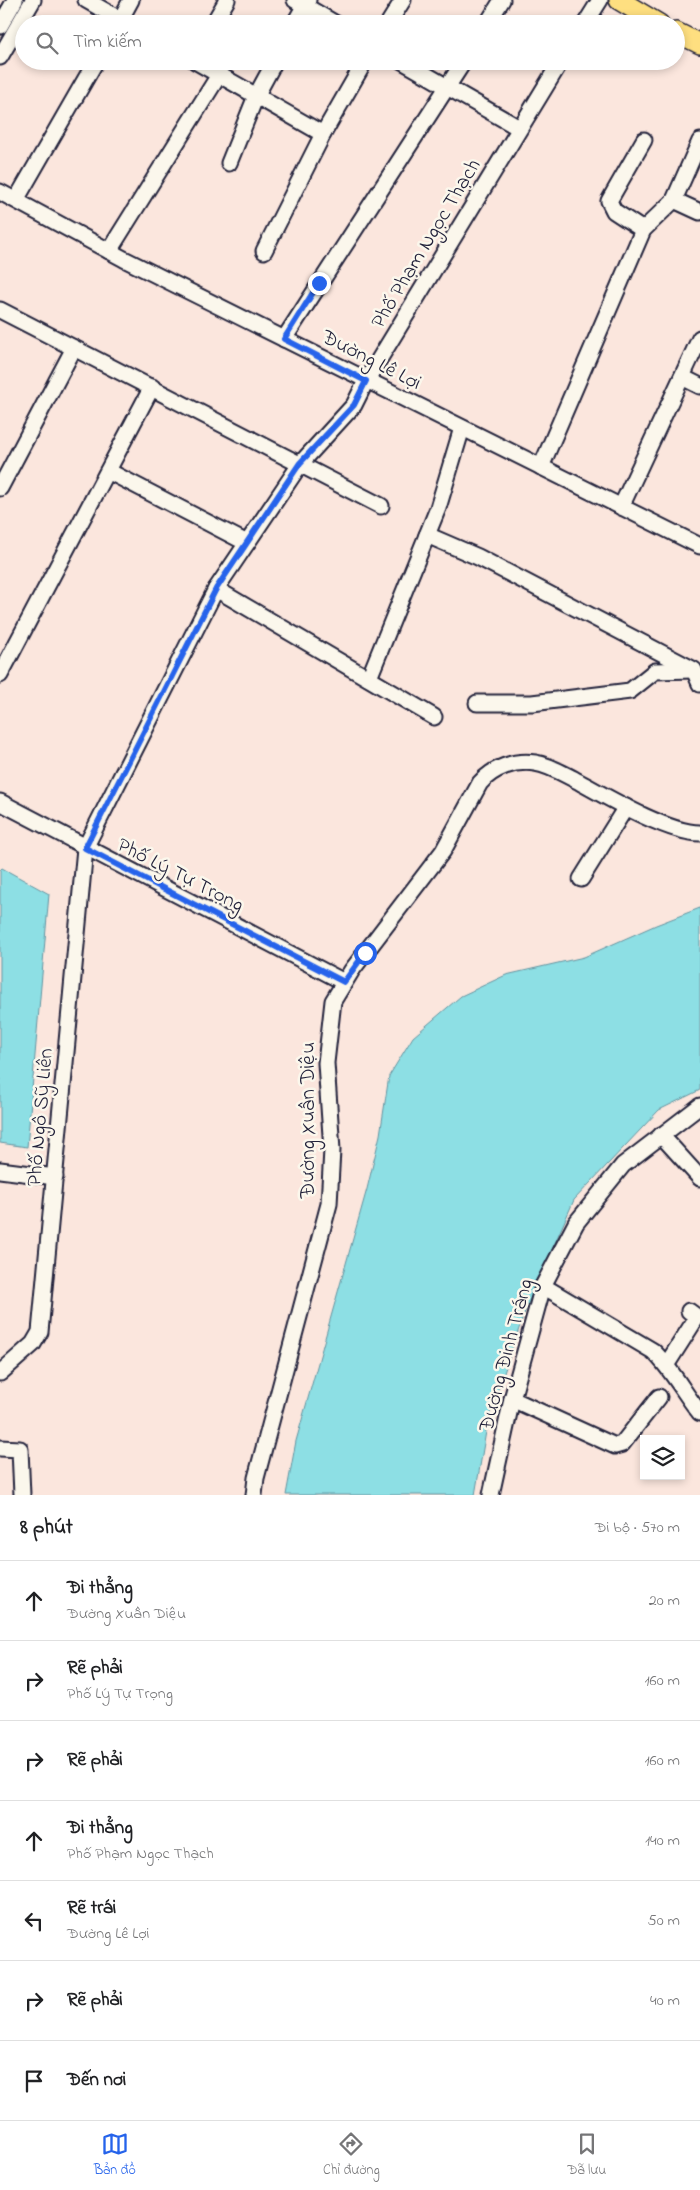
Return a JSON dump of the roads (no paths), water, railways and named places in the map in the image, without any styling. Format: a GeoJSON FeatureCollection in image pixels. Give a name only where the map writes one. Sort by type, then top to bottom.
{"type":"FeatureCollection","features":[{"type":"Feature","properties":{"kind":"main road"},"geometry":{"type":"LineString","coordinates":[[620,0],[644,15]]}},
{"type":"Feature","properties":{"kind":"main road"},"geometry":{"type":"LineString","coordinates":[[685,36],[700,44]]}},
{"type":"Feature","properties":{"kind":"street"},"geometry":{"type":"LineString","coordinates":[[0,26],[15,0]]}},
{"type":"Feature","properties":{"kind":"street"},"geometry":{"type":"LineString","coordinates":[[23,15],[32,0]]}},
{"type":"Feature","properties":{"kind":"street"},"geometry":{"type":"LineString","coordinates":[[86,0],[111,15]]}},
{"type":"Feature","properties":{"kind":"street"},"geometry":{"type":"LineString","coordinates":[[125,15],[131,0]]}},
{"type":"Feature","properties":{"kind":"street"},"geometry":{"type":"LineString","coordinates":[[218,15],[227,0]]}},
{"type":"Feature","properties":{"kind":"street"},"geometry":{"type":"LineString","coordinates":[[394,15],[403,0]]}},
{"type":"Feature","properties":{"kind":"street"},"geometry":{"type":"LineString","coordinates":[[493,15],[502,0]]}},
{"type":"Feature","properties":{"kind":"street"},"geometry":{"type":"LineString","coordinates":[[591,15],[600,0]]}},
{"type":"Feature","properties":{"kind":"street"},"geometry":{"type":"LineString","coordinates":[[297,15],[302,2],[322,15]]}},
{"type":"Feature","properties":{"kind":"street"},"geometry":{"type":"LineString","coordinates":[[2,49],[15,28]]}},
{"type":"Feature","properties":{"kind":"street"},"geometry":{"type":"LineString","coordinates":[[16,200],[91,70]]}},
{"type":"Feature","properties":{"kind":"street"},"geometry":{"type":"LineString","coordinates":[[210,70],[323,134]]}},
{"type":"Feature","properties":{"kind":"street"},"geometry":{"type":"LineString","coordinates":[[229,163],[256,96],[270,70]]}},
{"type":"Feature","properties":{"kind":"street"},"geometry":{"type":"LineString","coordinates":[[264,251],[323,134],[361,70]]}},
{"type":"Feature","properties":{"kind":"street"},"geometry":{"type":"LineString","coordinates":[[418,70],[519,128]]}},
{"type":"Feature","properties":{"kind":"street"},"geometry":{"type":"LineString","coordinates":[[284,339],[458,70]]}},
{"type":"Feature","properties":{"kind":"street","name":"Phố Phạm Ngọc Thạch"},"geometry":{"type":"LineString","coordinates":[[85,848],[216,589],[300,463],[354,405],[366,381],[556,70]]}},
{"type":"Feature","properties":{"kind":"street"},"geometry":{"type":"LineString","coordinates":[[109,251],[219,75]]}},
{"type":"Feature","properties":{"kind":"street"},"geometry":{"type":"LineString","coordinates":[[643,230],[614,211],[609,201],[644,140]]}},
{"type":"Feature","properties":{"kind":"street"},"geometry":{"type":"LineString","coordinates":[[541,468],[643,230],[674,200],[700,142]]}},
{"type":"Feature","properties":{"kind":"street","name":"Đường Lê Lợi"},"geometry":{"type":"LineString","coordinates":[[0,192],[109,251],[366,381],[700,546]]}},
{"type":"Feature","properties":{"kind":"street"},"geometry":{"type":"LineString","coordinates":[[674,200],[700,212]]}},
{"type":"Feature","properties":{"kind":"street"},"geometry":{"type":"LineString","coordinates":[[0,310],[381,506]]}},
{"type":"Feature","properties":{"kind":"street"},"geometry":{"type":"LineString","coordinates":[[621,507],[700,338]]}},
{"type":"Feature","properties":{"kind":"street"},"geometry":{"type":"LineString","coordinates":[[0,488],[74,348]]}},
{"type":"Feature","properties":{"kind":"street"},"geometry":{"type":"LineString","coordinates":[[682,377],[700,386]]}},
{"type":"Feature","properties":{"kind":"street"},"geometry":{"type":"LineString","coordinates":[[0,675],[152,387]]}},
{"type":"Feature","properties":{"kind":"street"},"geometry":{"type":"LineString","coordinates":[[369,678],[438,508],[462,428]]}},
{"type":"Feature","properties":{"kind":"street"},"geometry":{"type":"LineString","coordinates":[[108,471],[247,543]]}},
{"type":"Feature","properties":{"kind":"street"},"geometry":{"type":"LineString","coordinates":[[427,535],[478,557],[697,668]]}},
{"type":"Feature","properties":{"kind":"street"},"geometry":{"type":"LineString","coordinates":[[216,589],[434,717]]}},
{"type":"Feature","properties":{"kind":"street"},"geometry":{"type":"LineString","coordinates":[[697,668],[700,684]]}},
{"type":"Feature","properties":{"kind":"street"},"geometry":{"type":"LineString","coordinates":[[477,703],[532,702],[630,691],[655,672],[697,668]]}},
{"type":"Feature","properties":{"kind":"street","name":"Đường Xuân Diệu"},"geometry":{"type":"LineString","coordinates":[[254,1495],[256,1478],[329,1204],[332,1150],[326,1063],[332,1001],[344,982],[443,850],[470,799],[486,776],[506,766],[535,763],[555,770],[626,807],[686,833],[700,833]]}},
{"type":"Feature","properties":{"kind":"street","name":"Phố Lý Tự Trọng"},"geometry":{"type":"LineString","coordinates":[[0,802],[344,982]]}},
{"type":"Feature","properties":{"kind":"street"},"geometry":{"type":"LineString","coordinates":[[581,879],[626,807]]}},
{"type":"Feature","properties":{"kind":"street","name":"Phố Ngô Sỹ Liên"},"geometry":{"type":"LineString","coordinates":[[0,1373],[33,1344],[40,1332],[85,848]]}},
{"type":"Feature","properties":{"kind":"street","name":"Đường Đinh Tráng"},"geometry":{"type":"LineString","coordinates":[[491,1495],[512,1399],[543,1286],[576,1223],[623,1165],[700,1106]]}},
{"type":"Feature","properties":{"kind":"street"},"geometry":{"type":"LineString","coordinates":[[661,1135],[700,1178]]}},
{"type":"Feature","properties":{"kind":"street"},"geometry":{"type":"LineString","coordinates":[[0,1170],[54,1177]]}},
{"type":"Feature","properties":{"kind":"street"},"geometry":{"type":"LineString","coordinates":[[543,1286],[653,1351],[667,1364],[686,1395],[700,1413]]}},
{"type":"Feature","properties":{"kind":"street"},"geometry":{"type":"LineString","coordinates":[[667,1364],[697,1317],[688,1311]]}},
{"type":"Feature","properties":{"kind":"street"},"geometry":{"type":"LineString","coordinates":[[512,1399],[615,1446],[622,1444],[659,1397]]}},
{"type":"Feature","properties":{"kind":"street"},"geometry":{"type":"LineString","coordinates":[[0,1448],[20,1449],[22,1495]]}},
{"type":"Feature","properties":{"kind":"water"},"geometry":{"type":"Polygon","coordinates":[[[2,868],[49,894],[27,1147],[0,1143],[0,870],[2,868]]]}},
{"type":"Feature","properties":{"kind":"water"},"geometry":{"type":"Polygon","coordinates":[[[700,908],[700,1090],[659,1110],[574,1200],[526,1308],[488,1420],[475,1495],[286,1495],[296,1441],[367,1189],[380,1135],[389,1076],[413,1037],[461,996],[506,975],[584,957],[700,908]]]}}]}
